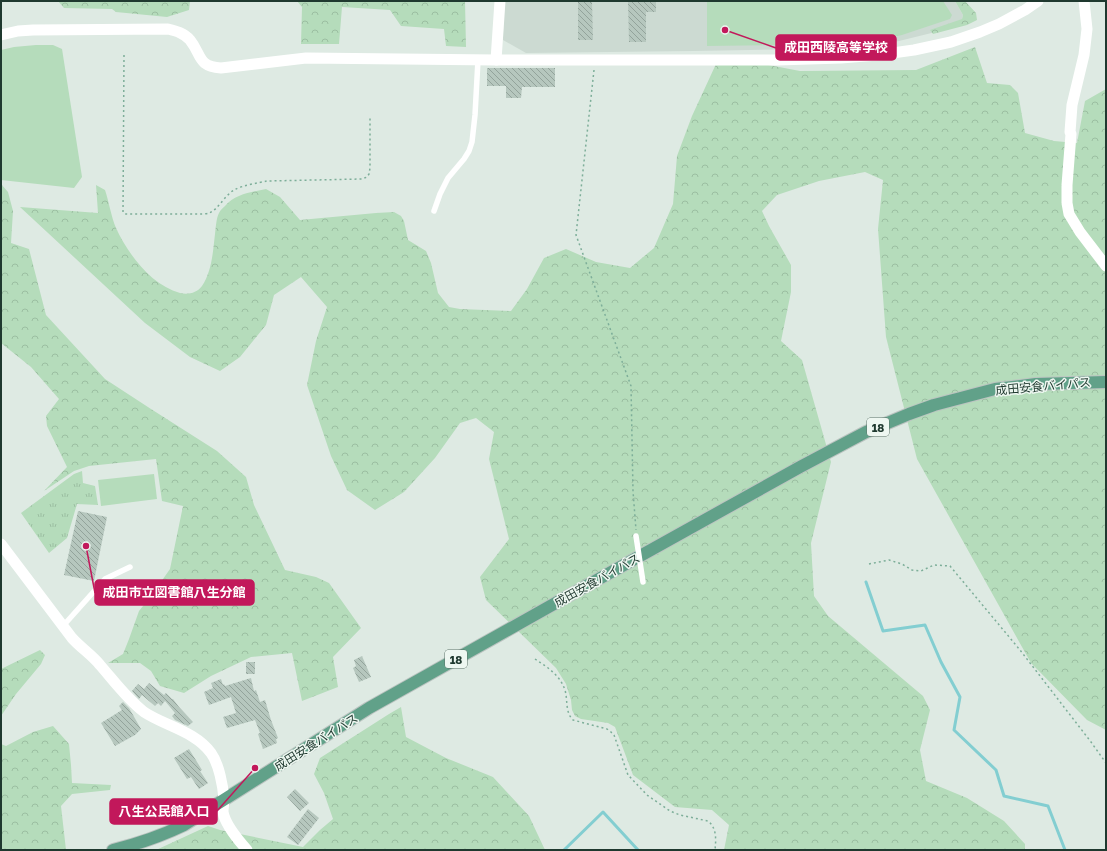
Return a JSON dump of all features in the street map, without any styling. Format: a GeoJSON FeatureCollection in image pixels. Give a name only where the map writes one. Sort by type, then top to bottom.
{"type":"FeatureCollection","features":[{"type":"Feature","properties":{"kind":"main road","name":"成田安食バイパス"},"geometry":{"type":"LineString","coordinates":[[113,850],[164,834],[184,824],[382,701],[800,467],[866,432],[934,405],[961,397],[1014,387],[1071,382],[1106,382]]}},
{"type":"Feature","properties":{"kind":"street"},"geometry":{"type":"LineString","coordinates":[[496,60],[500,1]]}},
{"type":"Feature","properties":{"kind":"street"},"geometry":{"type":"LineString","coordinates":[[1,35],[18,31],[33,30],[168,29],[186,36],[206,64],[221,68],[306,58],[478,60],[778,60],[841,58],[914,50],[951,42],[980,32],[1006,20],[1038,1]]}},
{"type":"Feature","properties":{"kind":"street"},"geometry":{"type":"LineString","coordinates":[[1084,1],[1087,29],[1084,55],[1072,105],[1070,132],[1072,134],[1066,203],[1069,214],[1076,226],[1106,266]]}},
{"type":"Feature","properties":{"kind":"street"},"geometry":{"type":"LineString","coordinates":[[1,544],[72,638],[79,646],[90,654],[117,686],[136,705],[145,712],[189,734],[211,752],[219,772],[224,799],[223,812],[227,822],[247,850]]}},
{"type":"Feature","properties":{"kind":"lane"},"geometry":{"type":"LineString","coordinates":[[434,211],[448,178],[464,159],[472,142],[478,60]]}},
{"type":"Feature","properties":{"kind":"lane"},"geometry":{"type":"LineString","coordinates":[[636,536],[643,582]]}},
{"type":"Feature","properties":{"kind":"lane"},"geometry":{"type":"LineString","coordinates":[[63,626],[105,579],[130,567]]}},
{"type":"Feature","properties":{"kind":"path"},"geometry":{"type":"LineString","coordinates":[[124,55],[123,212],[125,214],[209,213],[215,210],[226,196],[235,189],[267,181],[362,179],[367,177],[370,168],[370,116]]}},
{"type":"Feature","properties":{"kind":"path"},"geometry":{"type":"LineString","coordinates":[[595,60],[576,235],[631,386],[633,491],[636,536]]}},
{"type":"Feature","properties":{"kind":"path"},"geometry":{"type":"LineString","coordinates":[[869,564],[889,560],[902,564],[912,570],[921,571],[934,565],[950,566],[1020,650],[1106,763]]}},
{"type":"Feature","properties":{"kind":"path"},"geometry":{"type":"LineString","coordinates":[[535,659],[553,672],[558,678],[565,690],[568,711],[573,720],[606,729],[614,735],[628,775],[647,795],[670,811],[680,815],[708,821],[712,824],[715,831],[715,850]]}},
{"type":"Feature","properties":{"kind":"shaded area"},"geometry":{"type":"Polygon","coordinates":[[[504,1],[955,1],[963,15],[960,26],[899,41],[862,48],[526,53],[503,40],[504,1]]]}},
{"type":"Feature","properties":{"kind":"green space"},"geometry":{"type":"Polygon","coordinates":[[[58,1],[190,1],[189,10],[167,17],[116,12],[112,9],[64,8],[58,1]]]}},
{"type":"Feature","properties":{"kind":"green space"},"geometry":{"type":"Polygon","coordinates":[[[297,1],[465,1],[466,47],[446,46],[444,29],[401,26],[390,10],[342,7],[339,44],[301,44],[302,7],[297,1]]]}},
{"type":"Feature","properties":{"kind":"green space"},"geometry":{"type":"Polygon","coordinates":[[[707,1],[943,1],[952,15],[950,19],[902,35],[862,44],[707,46],[707,1]]]}},
{"type":"Feature","properties":{"kind":"green space"},"geometry":{"type":"Polygon","coordinates":[[[955,1],[965,1],[976,13],[977,20],[967,25],[933,34],[930,30],[962,19],[963,15],[955,1]]]}},
{"type":"Feature","properties":{"kind":"green space"},"geometry":{"type":"Polygon","coordinates":[[[36,45],[53,45],[62,49],[82,177],[74,188],[1,180],[1,50],[36,45]]]}},
{"type":"Feature","properties":{"kind":"green space"},"geometry":{"type":"Polygon","coordinates":[[[975,47],[987,83],[1010,85],[1018,93],[1025,133],[1054,141],[1077,143],[1085,101],[1106,89],[1106,730],[1087,720],[1031,663],[917,459],[886,337],[878,229],[883,180],[865,172],[819,181],[777,195],[762,211],[791,265],[791,292],[781,341],[802,360],[831,462],[811,543],[814,596],[828,616],[923,696],[930,710],[920,750],[926,781],[967,798],[1004,821],[1025,844],[1025,850],[724,850],[729,825],[712,810],[675,807],[633,775],[615,727],[608,723],[581,719],[575,716],[572,710],[571,700],[566,684],[556,668],[486,600],[480,577],[509,539],[489,459],[494,432],[476,418],[460,423],[435,458],[404,492],[375,510],[347,490],[331,456],[307,385],[316,341],[327,307],[301,277],[274,295],[266,325],[240,357],[220,371],[190,357],[145,323],[20,207],[98,213],[96,185],[105,190],[116,228],[134,258],[150,276],[159,283],[169,289],[186,294],[198,290],[202,286],[212,261],[218,215],[229,202],[238,196],[266,189],[280,197],[300,220],[394,212],[401,216],[404,221],[408,240],[426,251],[431,263],[438,293],[449,307],[460,309],[511,311],[527,289],[544,258],[566,249],[596,262],[630,268],[654,248],[673,204],[677,156],[692,116],[716,64],[748,61],[800,71],[916,70],[975,47]]]}},
{"type":"Feature","properties":{"kind":"green space"},"geometry":{"type":"Polygon","coordinates":[[[1,184],[8,192],[13,211],[11,243],[29,249],[46,315],[105,379],[217,451],[246,477],[254,505],[285,570],[316,577],[329,583],[361,628],[333,657],[338,687],[302,701],[292,653],[251,657],[211,676],[184,693],[160,686],[151,671],[140,663],[108,663],[123,654],[139,611],[170,569],[183,506],[162,501],[156,459],[89,466],[74,471],[44,491],[67,467],[47,426],[46,416],[59,399],[31,367],[1,343],[1,184]]]}},
{"type":"Feature","properties":{"kind":"green space"},"geometry":{"type":"Polygon","coordinates":[[[82,471],[83,483],[95,486],[98,505],[77,504],[67,538],[49,553],[21,513],[74,474],[82,471]]]}},
{"type":"Feature","properties":{"kind":"green space"},"geometry":{"type":"Polygon","coordinates":[[[154,474],[157,499],[101,506],[98,480],[154,474]]]}},
{"type":"Feature","properties":{"kind":"green space"},"geometry":{"type":"Polygon","coordinates":[[[40,650],[45,655],[41,664],[16,694],[1,716],[1,669],[40,650]]]}},
{"type":"Feature","properties":{"kind":"green space"},"geometry":{"type":"Polygon","coordinates":[[[401,707],[406,737],[446,758],[493,777],[529,816],[545,850],[156,850],[208,826],[220,830],[303,847],[333,819],[324,793],[314,774],[320,758],[401,707]]]}},
{"type":"Feature","properties":{"kind":"green space"},"geometry":{"type":"Polygon","coordinates":[[[53,726],[69,744],[72,783],[111,785],[110,790],[72,794],[61,806],[66,850],[1,850],[1,744],[6,746],[33,732],[53,726]]]}},
{"type":"Feature","properties":{"kind":"building"},"geometry":{"type":"Polygon","coordinates":[[[578,1],[592,1],[593,40],[578,40],[578,1]]]}},
{"type":"Feature","properties":{"kind":"building"},"geometry":{"type":"Polygon","coordinates":[[[628,1],[656,1],[656,12],[646,12],[646,42],[629,42],[628,1]]]}},
{"type":"Feature","properties":{"kind":"building"},"geometry":{"type":"Polygon","coordinates":[[[487,68],[555,68],[555,87],[522,87],[521,98],[506,98],[506,86],[487,86],[487,68]]]}},
{"type":"Feature","properties":{"kind":"building"},"geometry":{"type":"Polygon","coordinates":[[[78,511],[107,517],[94,581],[64,575],[78,511]]]}},
{"type":"Feature","properties":{"kind":"building"},"geometry":{"type":"Polygon","coordinates":[[[362,656],[371,677],[359,682],[353,668],[356,666],[354,660],[362,656]]]}},
{"type":"Feature","properties":{"kind":"building"},"geometry":{"type":"Polygon","coordinates":[[[246,662],[255,662],[255,674],[246,674],[246,662]]]}},
{"type":"Feature","properties":{"kind":"building"},"geometry":{"type":"Polygon","coordinates":[[[251,678],[254,691],[256,690],[260,702],[265,700],[278,738],[276,739],[277,743],[263,749],[258,734],[260,733],[255,720],[227,728],[223,717],[236,713],[231,697],[209,705],[204,692],[213,688],[211,683],[221,679],[223,685],[224,684],[225,686],[251,678]]]}},
{"type":"Feature","properties":{"kind":"building"},"geometry":{"type":"Polygon","coordinates":[[[149,683],[164,695],[166,693],[173,699],[193,722],[188,726],[175,720],[172,716],[175,713],[165,701],[161,706],[158,703],[155,706],[142,695],[139,699],[132,691],[138,684],[144,689],[149,683]]]}},
{"type":"Feature","properties":{"kind":"building"},"geometry":{"type":"Polygon","coordinates":[[[123,702],[129,708],[141,729],[135,735],[115,746],[101,723],[122,710],[119,706],[123,702]]]}},
{"type":"Feature","properties":{"kind":"building"},"geometry":{"type":"Polygon","coordinates":[[[189,749],[208,783],[199,789],[191,777],[187,779],[174,758],[189,749]]]}},
{"type":"Feature","properties":{"kind":"building"},"geometry":{"type":"Polygon","coordinates":[[[295,789],[309,803],[300,811],[287,797],[295,789]]]}},
{"type":"Feature","properties":{"kind":"building"},"geometry":{"type":"Polygon","coordinates":[[[308,809],[319,818],[298,845],[287,837],[308,809]]]}},
{"type":"Feature","properties":{"kind":"waterway"},"geometry":{"type":"LineString","coordinates":[[866,582],[883,631],[925,625],[941,662],[960,697],[954,730],[996,770],[1004,796],[1048,806],[1065,850]]}},
{"type":"Feature","properties":{"kind":"waterway"},"geometry":{"type":"LineString","coordinates":[[564,850],[603,812],[638,850]]}},
{"type":"Feature","properties":{"kind":"place","name":"成田西陵高等学校"},"geometry":{"type":"Point","coordinates":[725,30]}},
{"type":"Feature","properties":{"kind":"place","name":"成田市立図書館八生分館"},"geometry":{"type":"Point","coordinates":[86,546]}},
{"type":"Feature","properties":{"kind":"place","name":"八生公民館入口"},"geometry":{"type":"Point","coordinates":[255,768]}}]}
